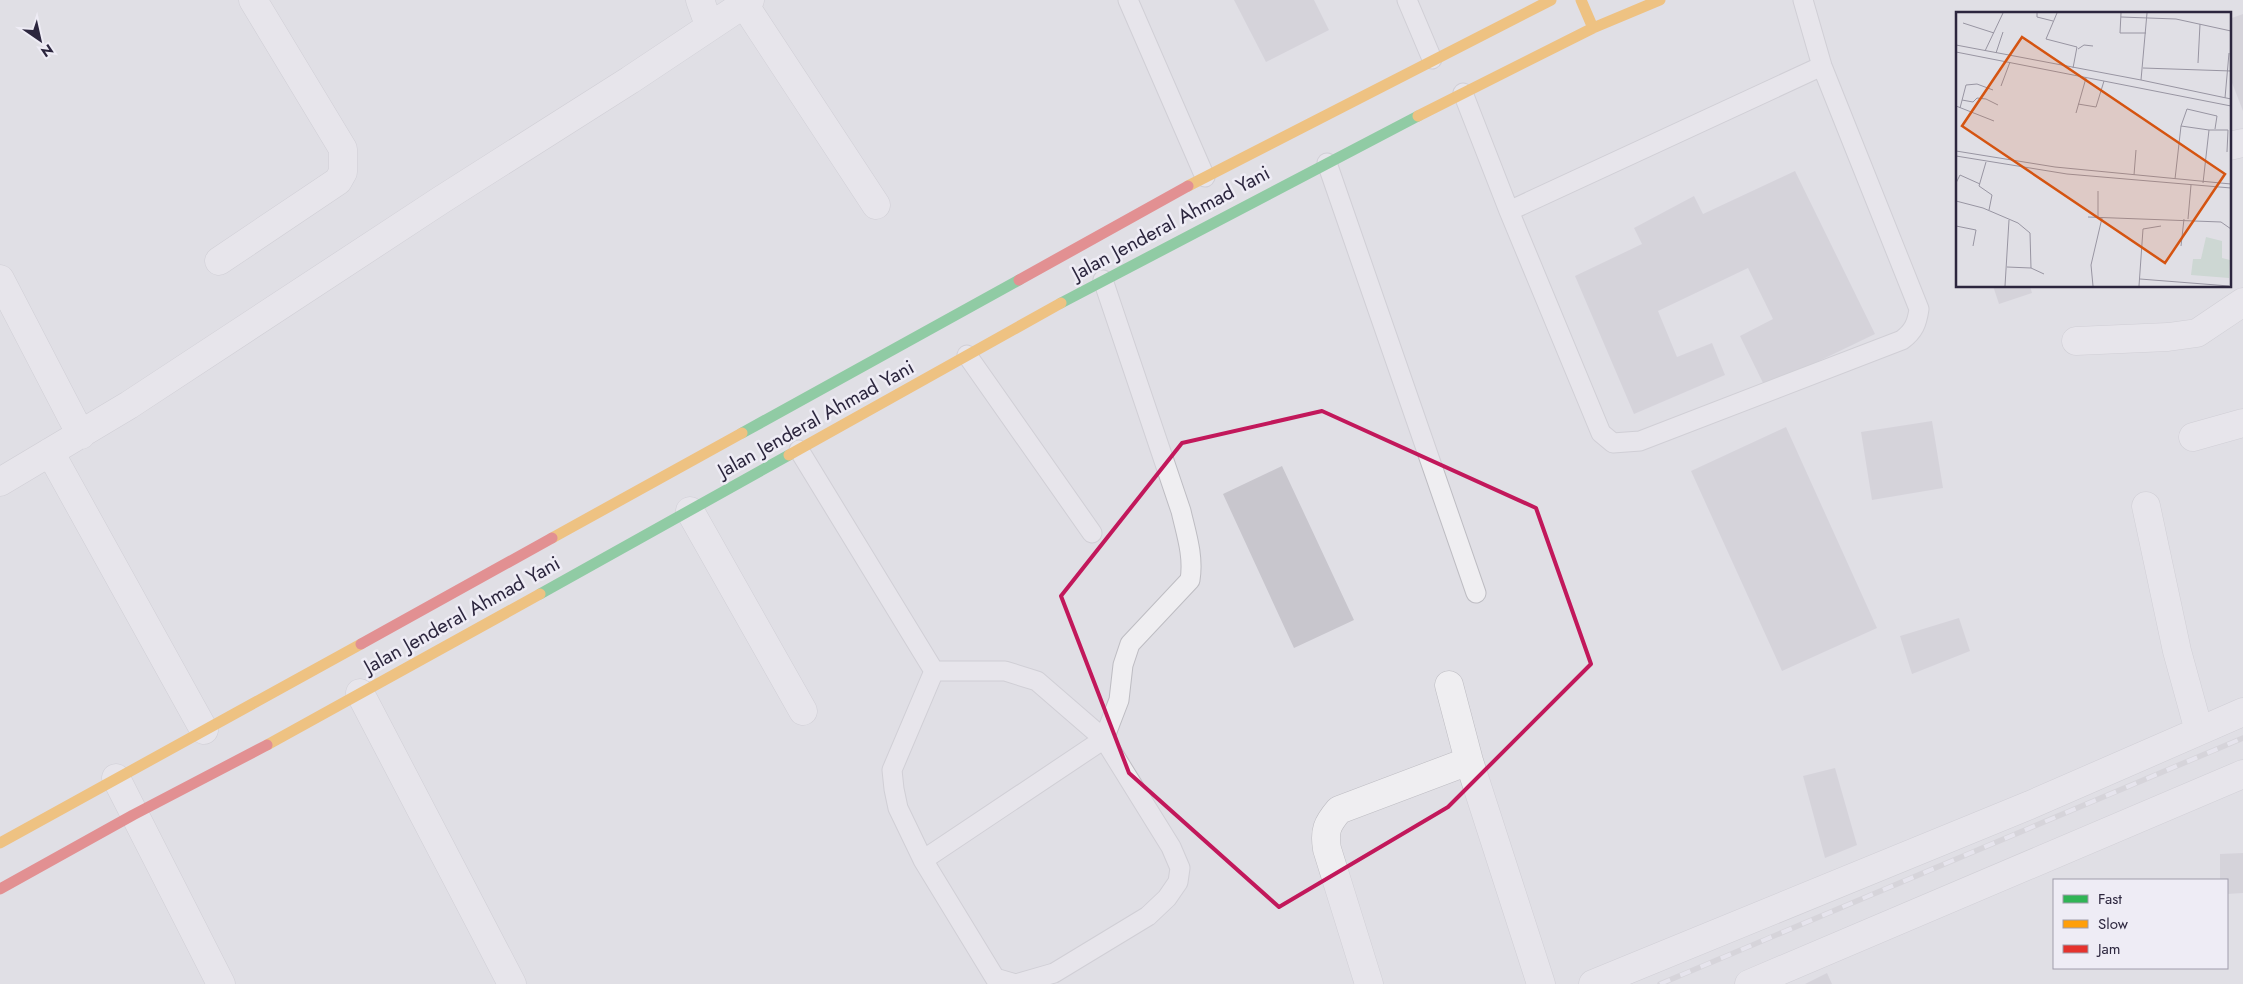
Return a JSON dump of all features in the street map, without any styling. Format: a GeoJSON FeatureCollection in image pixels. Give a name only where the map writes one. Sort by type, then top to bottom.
{"type":"FeatureCollection","features":[{"type":"Feature","properties":{"kind":"main road","name":"Jalan Jenderal Ahmad Yani"},"geometry":{"type":"LineString","coordinates":[[0,843],[1205,177],[1551,0]]}},
{"type":"Feature","properties":{"kind":"main road"},"geometry":{"type":"LineString","coordinates":[[1581,0],[1593,28]]}},
{"type":"Feature","properties":{"kind":"main road","name":"Jalan Jenderal Ahmad Yani"},"geometry":{"type":"LineString","coordinates":[[0,889],[133,815],[316,719],[1103,280],[1463,93],[1593,28],[1660,0]]}},
{"type":"Feature","properties":{"kind":"street"},"geometry":{"type":"LineString","coordinates":[[219,261],[338,181],[343,172],[342,149],[253,0]]}},
{"type":"Feature","properties":{"kind":"street"},"geometry":{"type":"LineString","coordinates":[[700,0],[709,25]]}},
{"type":"Feature","properties":{"kind":"street"},"geometry":{"type":"LineString","coordinates":[[0,482],[80,435],[441,200],[630,80],[709,25],[747,2],[876,205]]}},
{"type":"Feature","properties":{"kind":"street"},"geometry":{"type":"LineString","coordinates":[[2230,146],[2243,143]]}},
{"type":"Feature","properties":{"kind":"street"},"geometry":{"type":"LineString","coordinates":[[0,279],[80,435]]}},
{"type":"Feature","properties":{"kind":"street"},"geometry":{"type":"LineString","coordinates":[[2076,341],[2168,337],[2197,333],[2243,302]]}},
{"type":"Feature","properties":{"kind":"street"},"geometry":{"type":"LineString","coordinates":[[2193,437],[2243,423]]}},
{"type":"Feature","properties":{"kind":"street"},"geometry":{"type":"LineString","coordinates":[[50,452],[204,730]]}},
{"type":"Feature","properties":{"kind":"street"},"geometry":{"type":"LineString","coordinates":[[2146,506],[2177,650],[2199,731]]}},
{"type":"Feature","properties":{"kind":"street"},"geometry":{"type":"LineString","coordinates":[[690,511],[803,712]]}},
{"type":"Feature","properties":{"kind":"street"},"geometry":{"type":"LineString","coordinates":[[1449,685],[1469,761],[1541,984]]}},
{"type":"Feature","properties":{"kind":"street"},"geometry":{"type":"LineString","coordinates":[[360,693],[512,984]]}},
{"type":"Feature","properties":{"kind":"street"},"geometry":{"type":"LineString","coordinates":[[1592,984],[2030,805],[2243,712]]}},
{"type":"Feature","properties":{"kind":"street"},"geometry":{"type":"LineString","coordinates":[[1369,984],[1327,849],[1325,834],[1328,823],[1339,810],[1469,761]]}},
{"type":"Feature","properties":{"kind":"street"},"geometry":{"type":"LineString","coordinates":[[1749,984],[2243,774]]}},
{"type":"Feature","properties":{"kind":"street"},"geometry":{"type":"LineString","coordinates":[[116,778],[133,815],[221,984]]}},
{"type":"Feature","properties":{"kind":"lane"},"geometry":{"type":"LineString","coordinates":[[1128,0],[1205,177]]}},
{"type":"Feature","properties":{"kind":"lane"},"geometry":{"type":"LineString","coordinates":[[1407,0],[1432,60]]}},
{"type":"Feature","properties":{"kind":"lane"},"geometry":{"type":"LineString","coordinates":[[1463,93],[1509,211],[1602,433],[1613,443],[1640,441],[1902,340],[1913,332],[1919,309],[1822,66],[1803,0]]}},
{"type":"Feature","properties":{"kind":"lane"},"geometry":{"type":"LineString","coordinates":[[1509,211],[1822,66]]}},
{"type":"Feature","properties":{"kind":"lane"},"geometry":{"type":"LineString","coordinates":[[1327,163],[1476,593]]}},
{"type":"Feature","properties":{"kind":"lane"},"geometry":{"type":"LineString","coordinates":[[923,860],[1104,739],[1119,700],[1123,665],[1130,644],[1190,580],[1192,569],[1190,546],[1181,511],[1103,280]]}},
{"type":"Feature","properties":{"kind":"lane"},"geometry":{"type":"LineString","coordinates":[[967,355],[1092,533]]}},
{"type":"Feature","properties":{"kind":"lane"},"geometry":{"type":"LineString","coordinates":[[799,450],[934,671]]}},
{"type":"Feature","properties":{"kind":"lane"},"geometry":{"type":"LineString","coordinates":[[934,671],[1005,671],[1020,674],[1037,681],[1104,739],[1171,847],[1180,868],[1178,882],[1167,898],[1148,916],[1054,973],[1016,984],[995,978],[923,860],[898,808],[892,770],[934,671]]}},
{"type":"Feature","properties":{"kind":"highlighted area"},"geometry":{"type":"Polygon","coordinates":[[[1322,411],[1536,508],[1591,664],[1448,807],[1279,907],[1129,773],[1061,596],[1182,443],[1322,411]]]}},
{"type":"Feature","properties":{"kind":"building"},"geometry":{"type":"Polygon","coordinates":[[[1234,0],[1314,0],[1329,30],[1266,62],[1234,0]]]}},
{"type":"Feature","properties":{"kind":"building"},"geometry":{"type":"Polygon","coordinates":[[[2243,14],[2243,111],[2230,78],[2230,19],[2243,14]]]}},
{"type":"Feature","properties":{"kind":"building"},"geometry":{"type":"Polygon","coordinates":[[[1795,171],[1875,334],[1765,387],[1740,336],[1773,319],[1748,268],[1658,311],[1677,357],[1712,343],[1725,375],[1634,414],[1575,276],[1642,244],[1634,228],[1694,196],[1703,214],[1795,171]]]}},
{"type":"Feature","properties":{"kind":"building"},"geometry":{"type":"Polygon","coordinates":[[[1994,288],[2031,288],[2032,293],[1999,304],[1994,288]]]}},
{"type":"Feature","properties":{"kind":"building"},"geometry":{"type":"Polygon","coordinates":[[[1932,421],[1943,488],[1872,500],[1861,432],[1932,421]]]}},
{"type":"Feature","properties":{"kind":"building"},"geometry":{"type":"Polygon","coordinates":[[[1786,427],[1877,628],[1782,671],[1691,471],[1786,427]]]}},
{"type":"Feature","properties":{"kind":"building"},"geometry":{"type":"Polygon","coordinates":[[[1282,466],[1354,620],[1294,648],[1223,494],[1282,466]]]}},
{"type":"Feature","properties":{"kind":"building"},"geometry":{"type":"Polygon","coordinates":[[[1959,618],[1970,651],[1912,674],[1900,636],[1959,618]]]}},
{"type":"Feature","properties":{"kind":"building"},"geometry":{"type":"Polygon","coordinates":[[[1835,768],[1857,845],[1825,858],[1803,776],[1835,768]]]}},
{"type":"Feature","properties":{"kind":"building"},"geometry":{"type":"Polygon","coordinates":[[[2243,853],[2243,893],[2228,894],[2228,879],[2220,879],[2220,854],[2243,853]]]}},
{"type":"Feature","properties":{"kind":"building"},"geometry":{"type":"Polygon","coordinates":[[[1827,973],[1832,984],[1805,984],[1827,973]]]}},
{"type":"Feature","properties":{"kind":"railway"},"geometry":{"type":"LineString","coordinates":[[1660,984],[2243,738]]}},
{"type":"Feature","properties":{"kind":"traffic: fast"},"geometry":{"type":"LineString","coordinates":[[1061,303],[1418,116]]}},
{"type":"Feature","properties":{"kind":"traffic: fast"},"geometry":{"type":"LineString","coordinates":[[742,433],[1019,280]]}},
{"type":"Feature","properties":{"kind":"traffic: fast"},"geometry":{"type":"LineString","coordinates":[[540,594],[789,455]]}},
{"type":"Feature","properties":{"kind":"traffic: slow"},"geometry":{"type":"LineString","coordinates":[[1188,186],[1551,0]]}},
{"type":"Feature","properties":{"kind":"traffic: slow"},"geometry":{"type":"LineString","coordinates":[[1581,0],[1593,28]]}},
{"type":"Feature","properties":{"kind":"traffic: slow"},"geometry":{"type":"LineString","coordinates":[[1418,116],[1593,28],[1660,0]]}},
{"type":"Feature","properties":{"kind":"traffic: slow"},"geometry":{"type":"LineString","coordinates":[[789,455],[1061,303]]}},
{"type":"Feature","properties":{"kind":"traffic: slow"},"geometry":{"type":"LineString","coordinates":[[552,538],[742,433]]}},
{"type":"Feature","properties":{"kind":"traffic: slow"},"geometry":{"type":"LineString","coordinates":[[267,745],[540,594]]}},
{"type":"Feature","properties":{"kind":"traffic: slow"},"geometry":{"type":"LineString","coordinates":[[0,843],[361,644]]}},
{"type":"Feature","properties":{"kind":"traffic: jam"},"geometry":{"type":"LineString","coordinates":[[1019,280],[1188,186]]}},
{"type":"Feature","properties":{"kind":"traffic: jam"},"geometry":{"type":"LineString","coordinates":[[361,644],[552,538]]}},
{"type":"Feature","properties":{"kind":"traffic: jam"},"geometry":{"type":"LineString","coordinates":[[0,889],[133,815],[267,745]]}}]}
